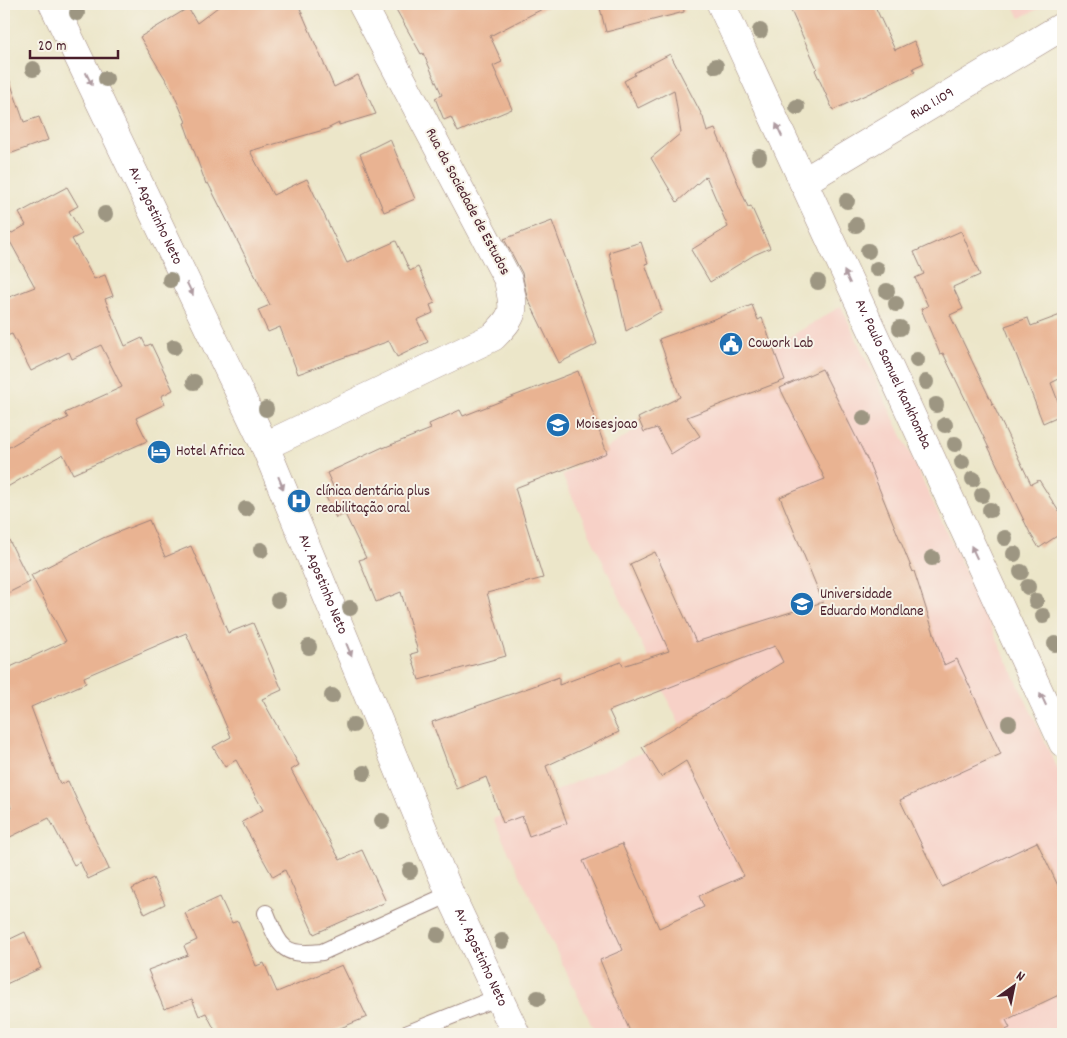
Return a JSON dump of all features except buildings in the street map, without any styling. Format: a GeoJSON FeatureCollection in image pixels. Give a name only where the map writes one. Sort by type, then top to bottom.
{"type":"FeatureCollection","features":[{"type":"Feature","properties":{"kind":"street","name":"Av. Agostinho Neto"},"geometry":{"type":"LineString","coordinates":[[52,4],[265,446],[450,894],[516,1034]]}},
{"type":"Feature","properties":{"kind":"street","name":"Rua da Sociedade de Estudos"},"geometry":{"type":"LineString","coordinates":[[265,446],[493,337],[509,320],[513,304],[508,280],[362,4]]}},
{"type":"Feature","properties":{"kind":"street","name":"Av. Paulo Samuel Kankhomba"},"geometry":{"type":"LineString","coordinates":[[721,4],[1063,743]]}},
{"type":"Feature","properties":{"kind":"street","name":"Rua 1.109"},"geometry":{"type":"LineString","coordinates":[[803,182],[1063,26]]}},
{"type":"Feature","properties":{"kind":"lane"},"geometry":{"type":"LineString","coordinates":[[266,913],[278,943],[292,952],[304,954],[322,952],[450,894]]}},
{"type":"Feature","properties":{"kind":"lane"},"geometry":{"type":"LineString","coordinates":[[406,1034],[499,997]]}},
{"type":"Feature","properties":{"kind":"shaded area"},"geometry":{"type":"Polygon","coordinates":[[[1013,4],[1048,4],[1020,18],[1013,4]]]}},
{"type":"Feature","properties":{"kind":"shaded area","name":"Universidade Eduardo Mondlane"},"geometry":{"type":"Polygon","coordinates":[[[841,306],[1063,780],[1063,1034],[596,1034],[493,819],[684,734],[562,475],[841,306]]]}},
{"type":"Feature","properties":{"kind":"place","name":"Cowork Lab"},"geometry":{"type":"Point","coordinates":[731,344]}},
{"type":"Feature","properties":{"kind":"place","name":"Moisesjoao"},"geometry":{"type":"Point","coordinates":[558,425]}},
{"type":"Feature","properties":{"kind":"place","name":"Hotel Africa"},"geometry":{"type":"Point","coordinates":[159,452]}},
{"type":"Feature","properties":{"kind":"place","name":"clínica dentária plus reabilitação oral"},"geometry":{"type":"Point","coordinates":[299,501]}},
{"type":"Feature","properties":{"kind":"place","name":"Universidade Eduardo Mondlane"},"geometry":{"type":"Point","coordinates":[802,604]}}]}
